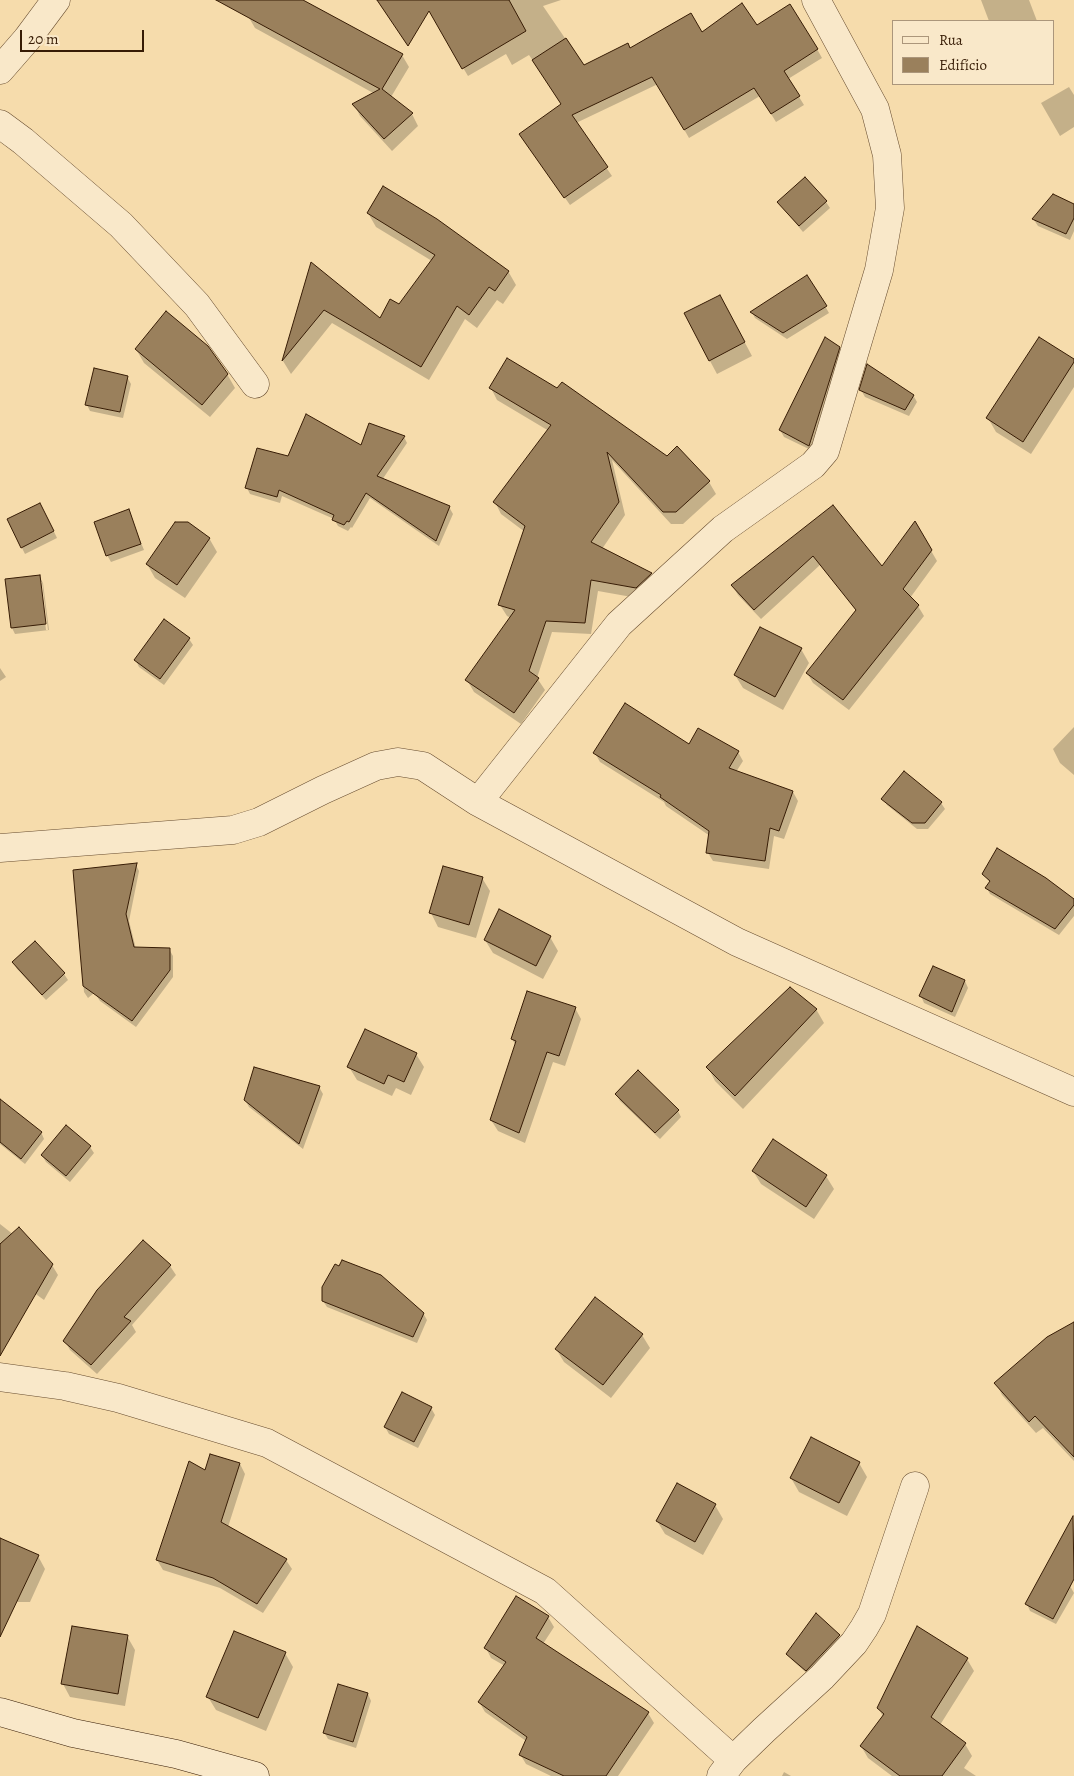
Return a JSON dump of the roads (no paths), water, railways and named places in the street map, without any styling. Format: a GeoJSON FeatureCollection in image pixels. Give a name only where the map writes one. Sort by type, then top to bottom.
{"type":"FeatureCollection","features":[{"type":"Feature","properties":{"kind":"street"},"geometry":{"type":"LineString","coordinates":[[0,70],[27,39],[56,0]]}},
{"type":"Feature","properties":{"kind":"street"},"geometry":{"type":"LineString","coordinates":[[478,802],[619,624],[723,529],[813,465],[825,451],[879,270],[890,208],[887,155],[874,109],[816,0]]}},
{"type":"Feature","properties":{"kind":"street"},"geometry":{"type":"LineString","coordinates":[[0,124],[23,141],[121,225],[197,306],[254,384]]}},
{"type":"Feature","properties":{"kind":"street"},"geometry":{"type":"LineString","coordinates":[[0,848],[233,830],[259,822],[376,766],[398,762],[423,766],[478,802],[737,942],[1074,1092]]}},
{"type":"Feature","properties":{"kind":"street"},"geometry":{"type":"LineString","coordinates":[[0,1377],[65,1386],[118,1398],[267,1443],[545,1591],[727,1768],[822,1677],[854,1643],[872,1614],[915,1486]]}},
{"type":"Feature","properties":{"kind":"street"},"geometry":{"type":"LineString","coordinates":[[0,1712],[74,1733],[176,1754],[255,1776]]}}]}
